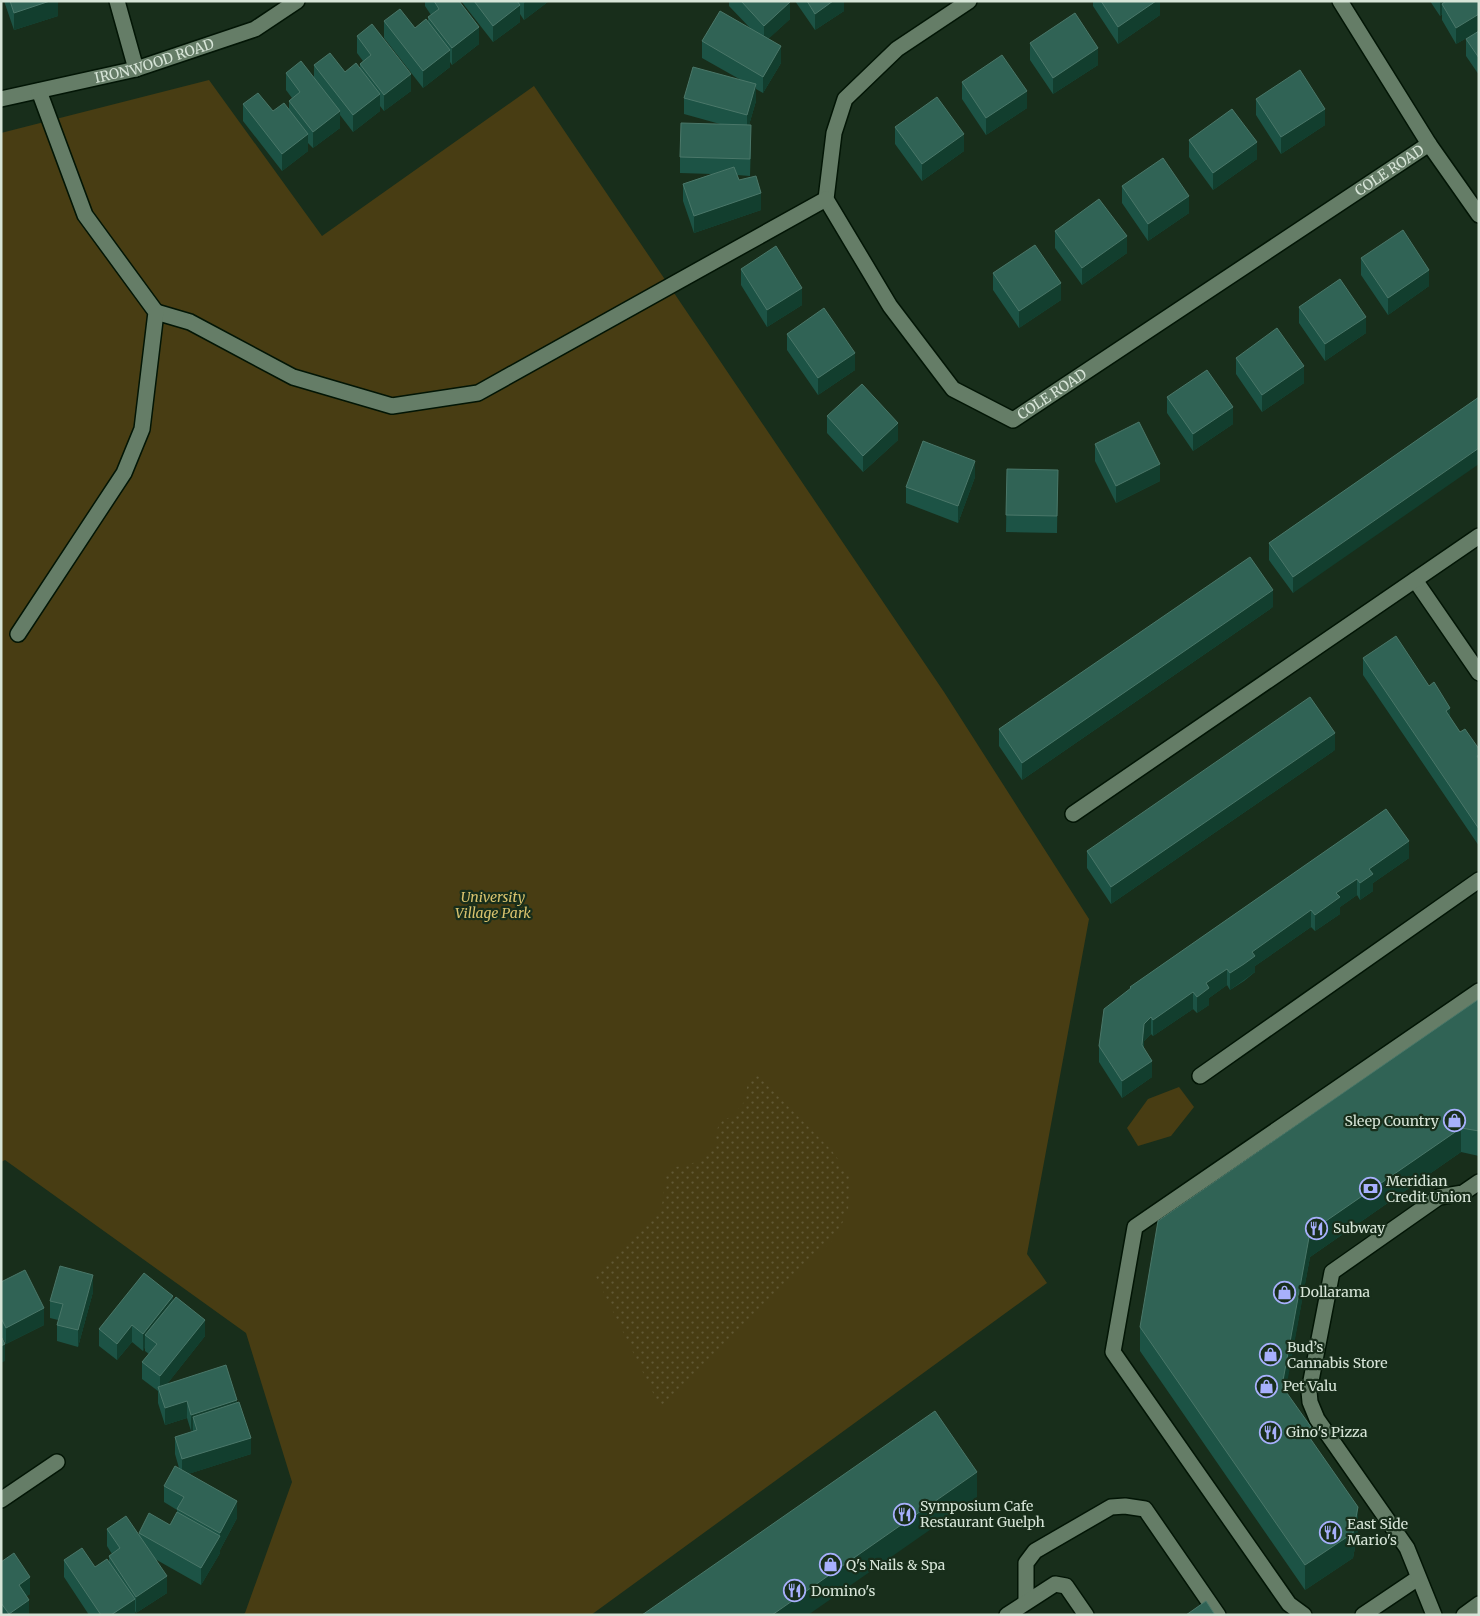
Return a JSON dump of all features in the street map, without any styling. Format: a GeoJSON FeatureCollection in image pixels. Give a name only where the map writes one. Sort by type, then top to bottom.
{"type":"FeatureCollection","features":[{"type":"Feature","properties":{"kind":"street"},"geometry":{"type":"LineString","coordinates":[[117,1],[136,69]]}},
{"type":"Feature","properties":{"kind":"street","name":"IRONWOOD ROAD"},"geometry":{"type":"LineString","coordinates":[[1,99],[136,69],[255,29],[297,1]]}},
{"type":"Feature","properties":{"kind":"street"},"geometry":{"type":"LineString","coordinates":[[39,91],[85,215],[156,312],[190,322],[293,378],[392,406],[478,393],[826,199],[834,133],[845,98],[897,49],[969,1]]}},
{"type":"Feature","properties":{"kind":"street","name":"COLE ROAD"},"geometry":{"type":"LineString","coordinates":[[1340,1],[1429,144],[1479,214]]}},
{"type":"Feature","properties":{"kind":"street","name":"COLE ROAD"},"geometry":{"type":"LineString","coordinates":[[826,199],[890,306],[953,389],[1013,420],[1144,335],[1429,144]]}},
{"type":"Feature","properties":{"kind":"street"},"geometry":{"type":"LineString","coordinates":[[18,634],[124,473],[142,428],[156,312]]}},
{"type":"Feature","properties":{"kind":"street"},"geometry":{"type":"LineString","coordinates":[[1073,814],[1479,536]]}},
{"type":"Feature","properties":{"kind":"street"},"geometry":{"type":"LineString","coordinates":[[1415,580],[1479,673]]}},
{"type":"Feature","properties":{"kind":"street"},"geometry":{"type":"LineString","coordinates":[[1200,1076],[1479,880]]}},
{"type":"Feature","properties":{"kind":"street"},"geometry":{"type":"LineString","coordinates":[[1304,1615],[1289,1604],[1112,1352],[1135,1227],[1479,992]]}},
{"type":"Feature","properties":{"kind":"street"},"geometry":{"type":"LineString","coordinates":[[1434,1615],[1407,1548],[1317,1419],[1310,1402],[1309,1391],[1332,1272],[1439,1197],[1464,1193],[1479,1182]]}},
{"type":"Feature","properties":{"kind":"street"},"geometry":{"type":"LineString","coordinates":[[1,1500],[57,1462]]}},
{"type":"Feature","properties":{"kind":"street"},"geometry":{"type":"LineString","coordinates":[[1026,1602],[1026,1563],[1035,1550],[1111,1507],[1125,1506],[1145,1509],[1218,1615]]}},
{"type":"Feature","properties":{"kind":"street"},"geometry":{"type":"LineString","coordinates":[[1363,1615],[1418,1578]]}},
{"type":"Feature","properties":{"kind":"street"},"geometry":{"type":"LineString","coordinates":[[1007,1615],[1055,1584],[1066,1586],[1086,1615]]}},
{"type":"Feature","properties":{"kind":"street"},"geometry":{"type":"LineString","coordinates":[[1464,1615],[1479,1604]]}},
{"type":"Feature","properties":{"kind":"green space","name":"University Village Park"},"geometry":{"type":"Polygon","coordinates":[[[209,80],[322,236],[534,86],[944,692],[1089,919],[1027,1254],[1047,1283],[591,1615],[243,1615],[292,1482],[246,1333],[5,1160],[1,1162],[1,133],[209,80]]]}},
{"type":"Feature","properties":{"kind":"green space"},"geometry":{"type":"Polygon","coordinates":[[[758,1076],[832,1151],[850,1176],[848,1212],[834,1239],[660,1407],[596,1277],[662,1206],[666,1174],[673,1167],[699,1161],[714,1145],[718,1127],[723,1120],[731,1117],[746,1100],[750,1078],[758,1076]]]}},
{"type":"Feature","properties":{"kind":"green space"},"geometry":{"type":"Polygon","coordinates":[[[1179,1087],[1194,1107],[1171,1136],[1138,1146],[1127,1128],[1148,1099],[1179,1087]]]}},
{"type":"Feature","properties":{"kind":"building"},"geometry":{"type":"Polygon","coordinates":[[[10,1],[50,1],[14,13],[10,1]]]}},
{"type":"Feature","properties":{"kind":"building"},"geometry":{"type":"Polygon","coordinates":[[[434,1],[459,1],[479,27],[452,48],[428,17],[439,9],[434,1]]]}},
{"type":"Feature","properties":{"kind":"building"},"geometry":{"type":"Polygon","coordinates":[[[474,1],[517,1],[520,5],[493,26],[474,1]]]}},
{"type":"Feature","properties":{"kind":"building"},"geometry":{"type":"Polygon","coordinates":[[[741,1],[789,1],[790,2],[764,26],[741,1]]]}},
{"type":"Feature","properties":{"kind":"building"},"geometry":{"type":"Polygon","coordinates":[[[807,1],[833,1],[815,14],[807,1]]]}},
{"type":"Feature","properties":{"kind":"building"},"geometry":{"type":"Polygon","coordinates":[[[1101,1],[1156,1],[1118,27],[1101,1]]]}},
{"type":"Feature","properties":{"kind":"building"},"geometry":{"type":"Polygon","coordinates":[[[1446,1],[1479,1],[1479,14],[1456,28],[1442,4],[1446,1]]]}},
{"type":"Feature","properties":{"kind":"building"},"geometry":{"type":"Polygon","coordinates":[[[400,9],[415,28],[426,19],[450,50],[423,71],[384,21],[400,9]]]}},
{"type":"Feature","properties":{"kind":"building"},"geometry":{"type":"Polygon","coordinates":[[[720,11],[781,46],[763,77],[702,41],[720,11]]]}},
{"type":"Feature","properties":{"kind":"building"},"geometry":{"type":"Polygon","coordinates":[[[1075,13],[1098,48],[1053,78],[1030,43],[1075,13]]]}},
{"type":"Feature","properties":{"kind":"building"},"geometry":{"type":"Polygon","coordinates":[[[372,24],[411,74],[384,95],[360,64],[371,55],[357,36],[372,24]]]}},
{"type":"Feature","properties":{"kind":"building"},"geometry":{"type":"Polygon","coordinates":[[[1479,31],[1479,58],[1466,39],[1479,31]]]}},
{"type":"Feature","properties":{"kind":"building"},"geometry":{"type":"Polygon","coordinates":[[[330,53],[345,72],[356,63],[380,94],[353,115],[314,65],[330,53]]]}},
{"type":"Feature","properties":{"kind":"building"},"geometry":{"type":"Polygon","coordinates":[[[1002,55],[1027,91],[986,118],[962,82],[1002,55]]]}},
{"type":"Feature","properties":{"kind":"building"},"geometry":{"type":"Polygon","coordinates":[[[301,61],[340,111],[313,132],[289,101],[300,92],[286,73],[301,61]]]}},
{"type":"Feature","properties":{"kind":"building"},"geometry":{"type":"Polygon","coordinates":[[[693,67],[756,84],[747,115],[684,98],[693,67]]]}},
{"type":"Feature","properties":{"kind":"building"},"geometry":{"type":"Polygon","coordinates":[[[1300,70],[1325,109],[1281,137],[1256,99],[1300,70]]]}},
{"type":"Feature","properties":{"kind":"building"},"geometry":{"type":"Polygon","coordinates":[[[258,93],[273,111],[284,103],[308,134],[282,154],[243,104],[258,93]]]}},
{"type":"Feature","properties":{"kind":"building"},"geometry":{"type":"Polygon","coordinates":[[[937,97],[964,134],[922,164],[895,127],[937,97]]]}},
{"type":"Feature","properties":{"kind":"building"},"geometry":{"type":"Polygon","coordinates":[[[1232,109],[1257,142],[1213,173],[1189,140],[1232,109]]]}},
{"type":"Feature","properties":{"kind":"building"},"geometry":{"type":"Polygon","coordinates":[[[681,123],[751,125],[750,159],[680,157],[681,123]]]}},
{"type":"Feature","properties":{"kind":"building"},"geometry":{"type":"Polygon","coordinates":[[[1163,158],[1189,196],[1148,224],[1122,186],[1163,158]]]}},
{"type":"Feature","properties":{"kind":"building"},"geometry":{"type":"Polygon","coordinates":[[[734,167],[739,180],[756,176],[761,193],[694,216],[683,184],[734,167]]]}},
{"type":"Feature","properties":{"kind":"building"},"geometry":{"type":"Polygon","coordinates":[[[1099,199],[1127,236],[1082,268],[1055,231],[1099,199]]]}},
{"type":"Feature","properties":{"kind":"building"},"geometry":{"type":"Polygon","coordinates":[[[1403,230],[1429,270],[1388,298],[1361,258],[1403,230]]]}},
{"type":"Feature","properties":{"kind":"building"},"geometry":{"type":"Polygon","coordinates":[[[1035,245],[1061,283],[1019,311],[993,273],[1035,245]]]}},
{"type":"Feature","properties":{"kind":"building"},"geometry":{"type":"Polygon","coordinates":[[[776,246],[802,288],[767,310],[741,269],[776,246]]]}},
{"type":"Feature","properties":{"kind":"building"},"geometry":{"type":"Polygon","coordinates":[[[1340,279],[1366,317],[1325,344],[1299,307],[1340,279]]]}},
{"type":"Feature","properties":{"kind":"building"},"geometry":{"type":"Polygon","coordinates":[[[824,308],[855,353],[818,378],[787,334],[824,308]]]}},
{"type":"Feature","properties":{"kind":"building"},"geometry":{"type":"Polygon","coordinates":[[[1277,328],[1304,366],[1262,395],[1236,358],[1277,328]]]}},
{"type":"Feature","properties":{"kind":"building"},"geometry":{"type":"Polygon","coordinates":[[[1207,370],[1233,407],[1193,434],[1167,397],[1207,370]]]}},
{"type":"Feature","properties":{"kind":"building"},"geometry":{"type":"Polygon","coordinates":[[[862,384],[898,423],[863,456],[827,416],[862,384]]]}},
{"type":"Feature","properties":{"kind":"building"},"geometry":{"type":"Polygon","coordinates":[[[1479,397],[1479,448],[1293,577],[1269,543],[1479,397]]]}},
{"type":"Feature","properties":{"kind":"building"},"geometry":{"type":"Polygon","coordinates":[[[1139,422],[1160,464],[1116,486],[1095,444],[1139,422]]]}},
{"type":"Feature","properties":{"kind":"building"},"geometry":{"type":"Polygon","coordinates":[[[923,441],[975,461],[958,506],[906,487],[923,441]]]}},
{"type":"Feature","properties":{"kind":"building"},"geometry":{"type":"Polygon","coordinates":[[[1007,469],[1058,470],[1057,516],[1006,515],[1007,469]]]}},
{"type":"Feature","properties":{"kind":"building"},"geometry":{"type":"Polygon","coordinates":[[[1250,557],[1273,590],[1022,763],[999,729],[1250,557]]]}},
{"type":"Feature","properties":{"kind":"building"},"geometry":{"type":"Polygon","coordinates":[[[1396,636],[1429,686],[1434,682],[1450,708],[1446,711],[1460,732],[1465,729],[1479,749],[1479,755],[1477,756],[1479,759],[1479,829],[1363,658],[1396,636]]]}},
{"type":"Feature","properties":{"kind":"building"},"geometry":{"type":"Polygon","coordinates":[[[1310,697],[1335,733],[1111,887],[1087,851],[1310,697]]]}},
{"type":"Feature","properties":{"kind":"building"},"geometry":{"type":"Polygon","coordinates":[[[1386,809],[1409,841],[1369,869],[1373,874],[1360,883],[1357,879],[1336,893],[1340,897],[1315,915],[1311,910],[1252,952],[1255,956],[1244,964],[1230,973],[1227,969],[1206,983],[1209,988],[1197,997],[1193,992],[1153,1020],[1151,1017],[1144,1024],[1142,1045],[1152,1061],[1122,1081],[1099,1046],[1104,1009],[1130,987],[1386,809]]]}},
{"type":"Feature","properties":{"kind":"building"},"geometry":{"type":"Polygon","coordinates":[[[1479,999],[1479,1131],[1461,1128],[1310,1232],[1282,1386],[1311,1427],[1305,1431],[1358,1507],[1353,1533],[1305,1565],[1140,1327],[1158,1221],[1479,999]]]}},
{"type":"Feature","properties":{"kind":"building"},"geometry":{"type":"Polygon","coordinates":[[[60,1266],[93,1275],[78,1330],[57,1325],[63,1304],[50,1301],[60,1266]]]}},
{"type":"Feature","properties":{"kind":"building"},"geometry":{"type":"Polygon","coordinates":[[[25,1270],[44,1308],[6,1328],[1,1318],[1,1282],[25,1270]]]}},
{"type":"Feature","properties":{"kind":"building"},"geometry":{"type":"Polygon","coordinates":[[[144,1273],[173,1296],[143,1334],[132,1325],[117,1344],[99,1329],[144,1273]]]}},
{"type":"Feature","properties":{"kind":"building"},"geometry":{"type":"Polygon","coordinates":[[[176,1297],[205,1320],[160,1376],[142,1362],[157,1344],[145,1335],[176,1297]]]}},
{"type":"Feature","properties":{"kind":"building"},"geometry":{"type":"Polygon","coordinates":[[[1,1336],[5,1344],[1,1346],[1,1336]]]}},
{"type":"Feature","properties":{"kind":"building"},"geometry":{"type":"Polygon","coordinates":[[[226,1365],[237,1400],[191,1415],[187,1401],[165,1408],[158,1387],[226,1365]]]}},
{"type":"Feature","properties":{"kind":"building"},"geometry":{"type":"Polygon","coordinates":[[[239,1402],[251,1438],[182,1459],[175,1437],[197,1430],[193,1417],[239,1402]]]}},
{"type":"Feature","properties":{"kind":"building"},"geometry":{"type":"Polygon","coordinates":[[[935,1411],[977,1472],[772,1615],[642,1615],[935,1411]]]}},
{"type":"Feature","properties":{"kind":"building"},"geometry":{"type":"Polygon","coordinates":[[[175,1466],[237,1501],[220,1533],[177,1509],[184,1497],[164,1486],[175,1466]]]}},
{"type":"Feature","properties":{"kind":"building"},"geometry":{"type":"Polygon","coordinates":[[[177,1512],[220,1536],[201,1568],[139,1533],[149,1513],[170,1525],[177,1512]]]}},
{"type":"Feature","properties":{"kind":"building"},"geometry":{"type":"Polygon","coordinates":[[[126,1516],[167,1576],[136,1597],[109,1556],[120,1548],[107,1529],[126,1516]]]}},
{"type":"Feature","properties":{"kind":"building"},"geometry":{"type":"Polygon","coordinates":[[[82,1548],[95,1567],[107,1559],[135,1599],[111,1615],[101,1615],[64,1560],[82,1548]]]}},
{"type":"Feature","properties":{"kind":"building"},"geometry":{"type":"Polygon","coordinates":[[[14,1553],[30,1577],[19,1585],[29,1600],[9,1614],[1,1603],[1,1562],[14,1553]]]}},
{"type":"Feature","properties":{"kind":"building"},"geometry":{"type":"Polygon","coordinates":[[[1206,1601],[1215,1615],[1186,1615],[1206,1601]]]}},
{"type":"Feature","properties":{"kind":"place","name":"Sleep Country"},"geometry":{"type":"Point","coordinates":[1455,1121]}},
{"type":"Feature","properties":{"kind":"place","name":"Meridian Credit Union"},"geometry":{"type":"Point","coordinates":[1370,1189]}},
{"type":"Feature","properties":{"kind":"place","name":"Subway"},"geometry":{"type":"Point","coordinates":[1317,1228]}},
{"type":"Feature","properties":{"kind":"place","name":"Dollarama"},"geometry":{"type":"Point","coordinates":[1284,1292]}},
{"type":"Feature","properties":{"kind":"place","name":"Bud’s Cannabis Store"},"geometry":{"type":"Point","coordinates":[1271,1355]}},
{"type":"Feature","properties":{"kind":"place","name":"Pet Valu"},"geometry":{"type":"Point","coordinates":[1267,1386]}},
{"type":"Feature","properties":{"kind":"place","name":"Gino's Pizza"},"geometry":{"type":"Point","coordinates":[1270,1432]}},
{"type":"Feature","properties":{"kind":"place","name":"Symposium Cafe Restaurant Guelph"},"geometry":{"type":"Point","coordinates":[904,1514]}},
{"type":"Feature","properties":{"kind":"place","name":"East Side Mario's"},"geometry":{"type":"Point","coordinates":[1331,1532]}},
{"type":"Feature","properties":{"kind":"place","name":"Q's Nails & Spa"},"geometry":{"type":"Point","coordinates":[830,1565]}},
{"type":"Feature","properties":{"kind":"place","name":"Domino's"},"geometry":{"type":"Point","coordinates":[795,1591]}}]}
